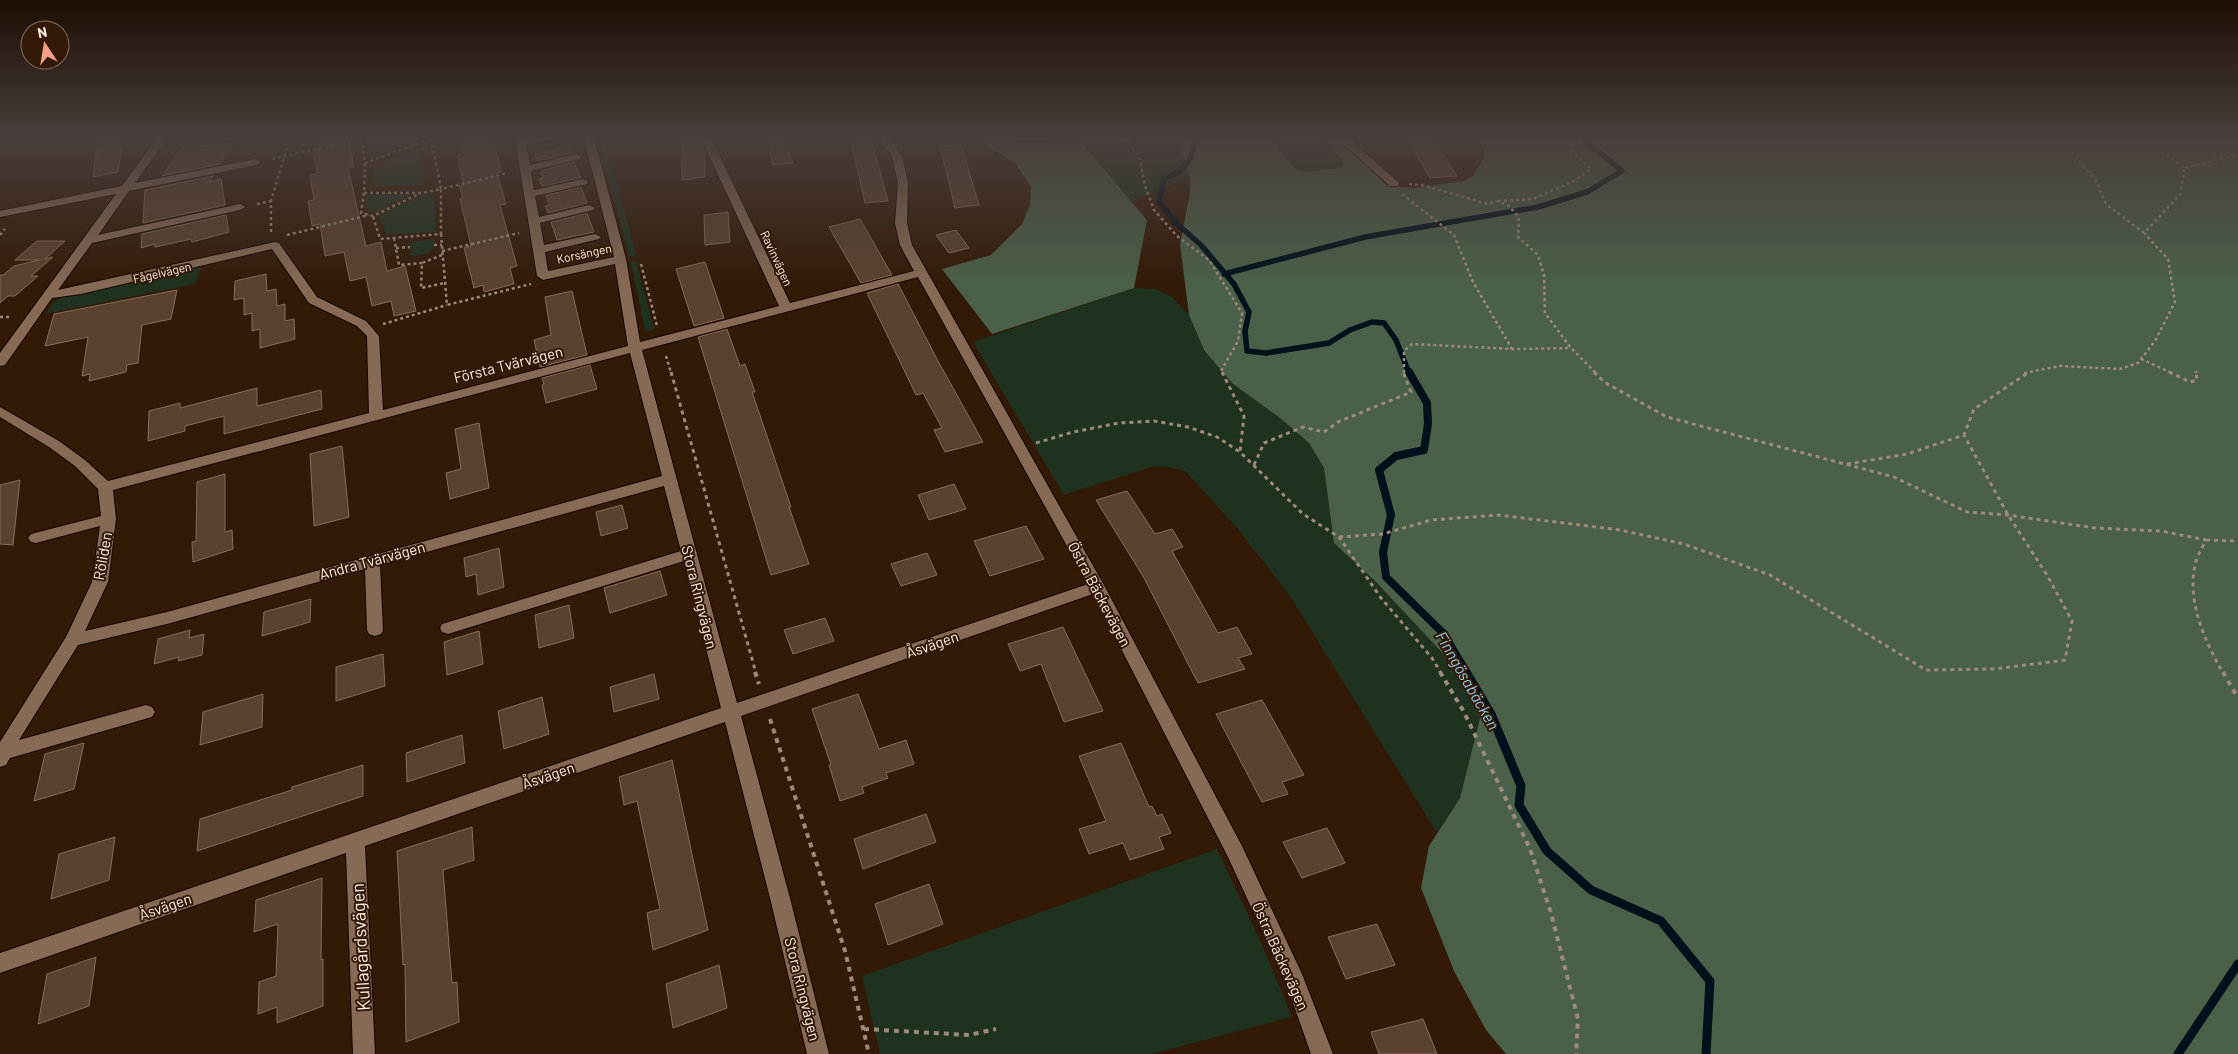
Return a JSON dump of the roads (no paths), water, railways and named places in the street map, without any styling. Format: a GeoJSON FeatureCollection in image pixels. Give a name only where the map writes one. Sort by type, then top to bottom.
{"type":"FeatureCollection","features":[{"type":"Feature","properties":{"kind":"street"},"geometry":{"type":"LineString","coordinates":[[0,214],[131,187]]}},
{"type":"Feature","properties":{"kind":"street","name":"Korsängen"},"geometry":{"type":"LineString","coordinates":[[529,187],[543,276],[620,259]]}},
{"type":"Feature","properties":{"kind":"street"},"geometry":{"type":"LineString","coordinates":[[530,194],[560,187]]}},
{"type":"Feature","properties":{"kind":"street","name":"Stora Ringvägen"},"geometry":{"type":"LineString","coordinates":[[602,187],[620,259],[635,348],[796,958],[818,1054]]}},
{"type":"Feature","properties":{"kind":"street","name":"Ravinvägen"},"geometry":{"type":"LineString","coordinates":[[729,187],[786,308]]}},
{"type":"Feature","properties":{"kind":"street","name":"Östra Bäckevägen"},"geometry":{"type":"LineString","coordinates":[[903,187],[901,212],[902,234],[920,273],[1021,448],[1097,588],[1235,852],[1295,981],[1322,1054]]}},
{"type":"Feature","properties":{"kind":"street"},"geometry":{"type":"LineString","coordinates":[[0,362],[127,188]]}},
{"type":"Feature","properties":{"kind":"street"},"geometry":{"type":"LineString","coordinates":[[89,240],[240,207]]}},
{"type":"Feature","properties":{"kind":"street"},"geometry":{"type":"LineString","coordinates":[[535,225],[589,208]]}},
{"type":"Feature","properties":{"kind":"street"},"geometry":{"type":"LineString","coordinates":[[539,250],[595,237]]}},
{"type":"Feature","properties":{"kind":"street","name":"Fågelvägen"},"geometry":{"type":"LineString","coordinates":[[49,295],[90,288],[274,242],[313,300],[321,306],[368,328],[373,336],[376,415]]}},
{"type":"Feature","properties":{"kind":"street","name":"Första Tvärvägen"},"geometry":{"type":"LineString","coordinates":[[105,487],[920,273]]}},
{"type":"Feature","properties":{"kind":"street"},"geometry":{"type":"LineString","coordinates":[[0,411],[54,444],[80,463],[105,487]]}},
{"type":"Feature","properties":{"kind":"street","name":"Andra Tvärvägen"},"geometry":{"type":"LineString","coordinates":[[73,640],[166,618],[670,479]]}},
{"type":"Feature","properties":{"kind":"street","name":"Röliden"},"geometry":{"type":"LineString","coordinates":[[2,756],[73,640],[100,582],[108,519],[105,487]]}},
{"type":"Feature","properties":{"kind":"street"},"geometry":{"type":"LineString","coordinates":[[36,538],[108,519]]}},
{"type":"Feature","properties":{"kind":"street"},"geometry":{"type":"LineString","coordinates":[[448,628],[689,554]]}},
{"type":"Feature","properties":{"kind":"street"},"geometry":{"type":"LineString","coordinates":[[372,560],[374,630]]}},
{"type":"Feature","properties":{"kind":"street","name":"Åsvägen"},"geometry":{"type":"LineString","coordinates":[[0,963],[355,840],[1097,588]]}},
{"type":"Feature","properties":{"kind":"street"},"geometry":{"type":"LineString","coordinates":[[2,756],[146,712]]}},
{"type":"Feature","properties":{"kind":"street","name":"Kullagårdsvägen"},"geometry":{"type":"LineString","coordinates":[[355,840],[364,1054]]}},
{"type":"Feature","properties":{"kind":"waterway","name":"Finngösabäcken"},"geometry":{"type":"LineString","coordinates":[[1162,187],[1159,202],[1176,223],[1201,245],[1225,274]]}},
{"type":"Feature","properties":{"kind":"waterway"},"geometry":{"type":"LineString","coordinates":[[1225,274],[1365,237],[1538,207],[1587,192],[1595,187]]}},
{"type":"Feature","properties":{"kind":"waterway","name":"Finngösabäcken"},"geometry":{"type":"LineString","coordinates":[[1225,274],[1234,284],[1249,312],[1245,331],[1247,351],[1266,353],[1329,343],[1350,330],[1372,322],[1384,323],[1396,340],[1409,373]]}},
{"type":"Feature","properties":{"kind":"waterway","name":"Finngösabäcken"},"geometry":{"type":"LineString","coordinates":[[1409,372],[1427,403],[1428,424],[1424,450],[1396,456],[1379,470],[1391,515],[1383,552],[1386,577],[1443,633],[1467,673]]}},
{"type":"Feature","properties":{"kind":"waterway","name":"Finngösabäcken"},"geometry":{"type":"LineString","coordinates":[[1466,672],[1491,714],[1521,786],[1519,805],[1547,851],[1591,890],[1661,921],[1710,981],[1706,1054]]}},
{"type":"Feature","properties":{"kind":"waterway"},"geometry":{"type":"LineString","coordinates":[[2178,1054],[2238,964]]}}]}
